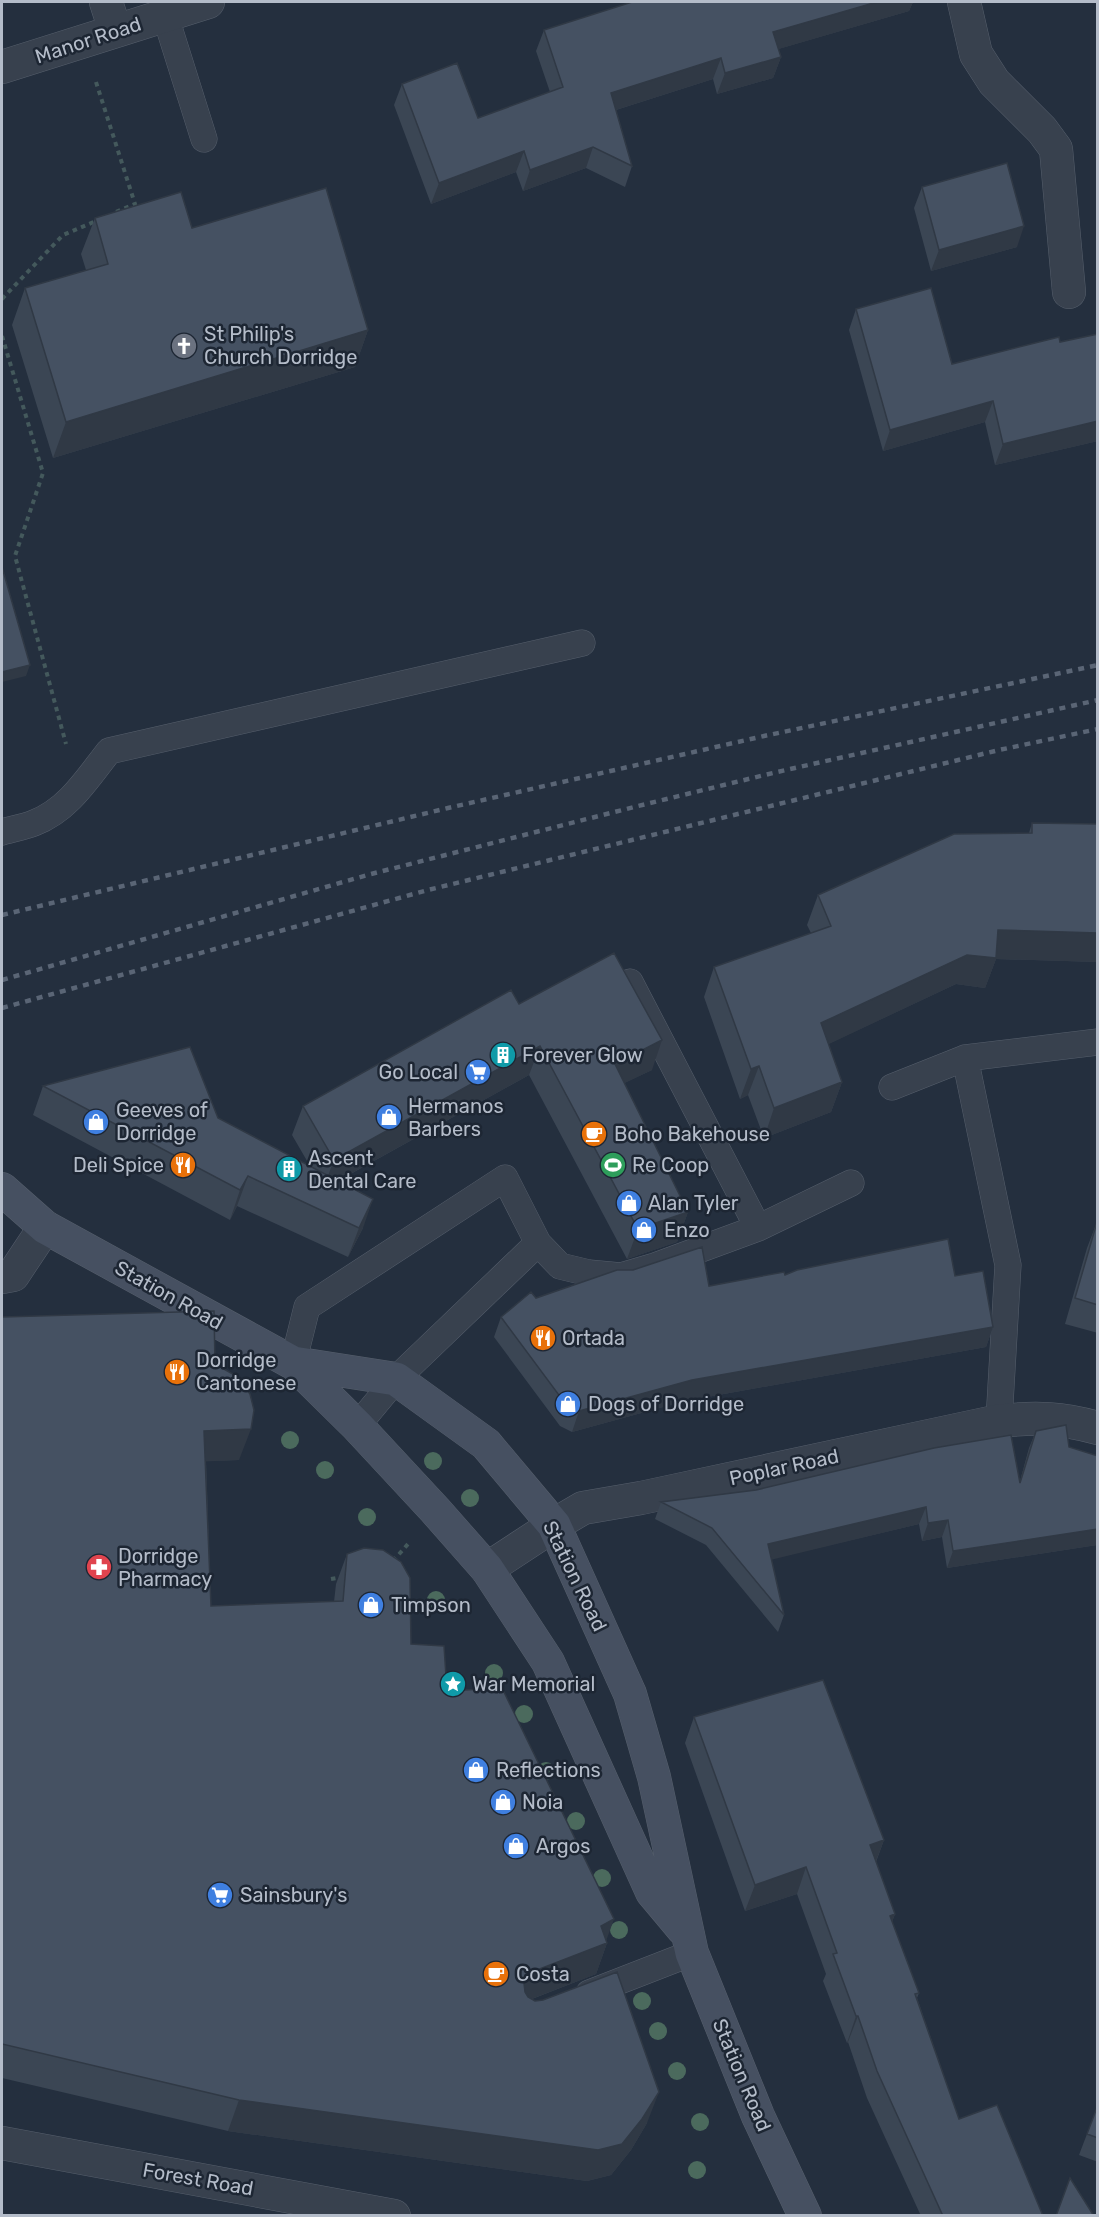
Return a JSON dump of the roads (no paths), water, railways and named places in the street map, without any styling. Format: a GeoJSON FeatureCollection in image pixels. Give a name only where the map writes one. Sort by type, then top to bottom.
{"type":"FeatureCollection","features":[{"type":"Feature","properties":{"kind":"main road","name":"Station Road"},"geometry":{"type":"LineString","coordinates":[[2,1188],[45,1227],[293,1363],[357,1426],[487,1569],[548,1662],[652,1892],[689,1943]]}},
{"type":"Feature","properties":{"kind":"main road","name":"Station Road"},"geometry":{"type":"LineString","coordinates":[[293,1363],[396,1379],[486,1444],[554,1525],[630,1694],[654,1777],[689,1943],[758,2116],[805,2216]]}},
{"type":"Feature","properties":{"kind":"street","name":"Manor Road"},"geometry":{"type":"LineString","coordinates":[[2,67],[83,41],[111,16],[165,15],[208,2]]}},
{"type":"Feature","properties":{"kind":"street"},"geometry":{"type":"LineString","coordinates":[[964,2],[976,54],[994,82],[1042,130],[1056,149],[1069,292]]}},
{"type":"Feature","properties":{"kind":"street"},"geometry":{"type":"LineString","coordinates":[[2,1277],[13,1275],[45,1227]]}},
{"type":"Feature","properties":{"kind":"street","name":"Poplar Road"},"geometry":{"type":"LineString","coordinates":[[487,1569],[583,1508],[999,1421],[1034,1417],[1098,1428]]}},
{"type":"Feature","properties":{"kind":"street","name":"Forest Road"},"geometry":{"type":"LineString","coordinates":[[2,2143],[394,2216]]}},
{"type":"Feature","properties":{"kind":"lane"},"geometry":{"type":"LineString","coordinates":[[165,15],[204,139]]}},
{"type":"Feature","properties":{"kind":"lane"},"geometry":{"type":"LineString","coordinates":[[2,832],[33,824],[67,804],[109,751],[582,643]]}},
{"type":"Feature","properties":{"kind":"lane"},"geometry":{"type":"LineString","coordinates":[[630,982],[758,1228]]}},
{"type":"Feature","properties":{"kind":"lane"},"geometry":{"type":"LineString","coordinates":[[892,1087],[965,1058],[1098,1042]]}},
{"type":"Feature","properties":{"kind":"lane"},"geometry":{"type":"LineString","coordinates":[[965,1058],[1008,1265],[999,1421]]}},
{"type":"Feature","properties":{"kind":"lane"},"geometry":{"type":"LineString","coordinates":[[293,1363],[307,1308],[506,1178],[538,1243],[560,1266],[590,1273],[621,1276],[655,1266],[758,1228],[851,1183]]}},
{"type":"Feature","properties":{"kind":"lane"},"geometry":{"type":"LineString","coordinates":[[357,1426],[396,1379],[538,1243]]}},
{"type":"Feature","properties":{"kind":"lane"},"geometry":{"type":"LineString","coordinates":[[571,2000],[689,1943]]}},
{"type":"Feature","properties":{"kind":"railway"},"geometry":{"type":"LineString","coordinates":[[2,915],[448,808],[764,736],[1098,665]]}},
{"type":"Feature","properties":{"kind":"railway"},"geometry":{"type":"LineString","coordinates":[[2,980],[371,874],[777,772],[1098,700]]}},
{"type":"Feature","properties":{"kind":"railway"},"geometry":{"type":"LineString","coordinates":[[2,1008],[428,890],[999,750],[1098,729]]}},
{"type":"Feature","properties":{"kind":"place","name":"St Philip's Church Dorridge"},"geometry":{"type":"Point","coordinates":[184,346]}},
{"type":"Feature","properties":{"kind":"place","name":"Forever Glow"},"geometry":{"type":"Point","coordinates":[503,1055]}},
{"type":"Feature","properties":{"kind":"place","name":"Go Local"},"geometry":{"type":"Point","coordinates":[478,1072]}},
{"type":"Feature","properties":{"kind":"place","name":"Hermanos Barbers"},"geometry":{"type":"Point","coordinates":[389,1117]}},
{"type":"Feature","properties":{"kind":"place","name":"Geeves of Dorridge"},"geometry":{"type":"Point","coordinates":[96,1122]}},
{"type":"Feature","properties":{"kind":"place","name":"Boho Bakehouse"},"geometry":{"type":"Point","coordinates":[594,1134]}},
{"type":"Feature","properties":{"kind":"place","name":"Deli Spice"},"geometry":{"type":"Point","coordinates":[183,1165]}},
{"type":"Feature","properties":{"kind":"place","name":"Re Coop"},"geometry":{"type":"Point","coordinates":[613,1165]}},
{"type":"Feature","properties":{"kind":"place","name":"Ascent Dental Care"},"geometry":{"type":"Point","coordinates":[289,1169]}},
{"type":"Feature","properties":{"kind":"place","name":"Alan Tyler"},"geometry":{"type":"Point","coordinates":[629,1203]}},
{"type":"Feature","properties":{"kind":"place","name":"Enzo"},"geometry":{"type":"Point","coordinates":[644,1230]}},
{"type":"Feature","properties":{"kind":"place","name":"Ortada"},"geometry":{"type":"Point","coordinates":[543,1338]}},
{"type":"Feature","properties":{"kind":"place","name":"Dorridge Cantonese"},"geometry":{"type":"Point","coordinates":[177,1372]}},
{"type":"Feature","properties":{"kind":"place","name":"Dogs of Dorridge"},"geometry":{"type":"Point","coordinates":[568,1404]}},
{"type":"Feature","properties":{"kind":"place","name":"Dorridge Pharmacy"},"geometry":{"type":"Point","coordinates":[99,1567]}},
{"type":"Feature","properties":{"kind":"place","name":"Timpson"},"geometry":{"type":"Point","coordinates":[371,1605]}},
{"type":"Feature","properties":{"kind":"place","name":"War Memorial"},"geometry":{"type":"Point","coordinates":[453,1684]}},
{"type":"Feature","properties":{"kind":"place","name":"Reflections"},"geometry":{"type":"Point","coordinates":[476,1770]}},
{"type":"Feature","properties":{"kind":"place","name":"Noia"},"geometry":{"type":"Point","coordinates":[503,1802]}},
{"type":"Feature","properties":{"kind":"place","name":"Argos"},"geometry":{"type":"Point","coordinates":[516,1846]}},
{"type":"Feature","properties":{"kind":"place","name":"Sainsbury's"},"geometry":{"type":"Point","coordinates":[220,1895]}},
{"type":"Feature","properties":{"kind":"place","name":"Costa"},"geometry":{"type":"Point","coordinates":[496,1974]}}]}
